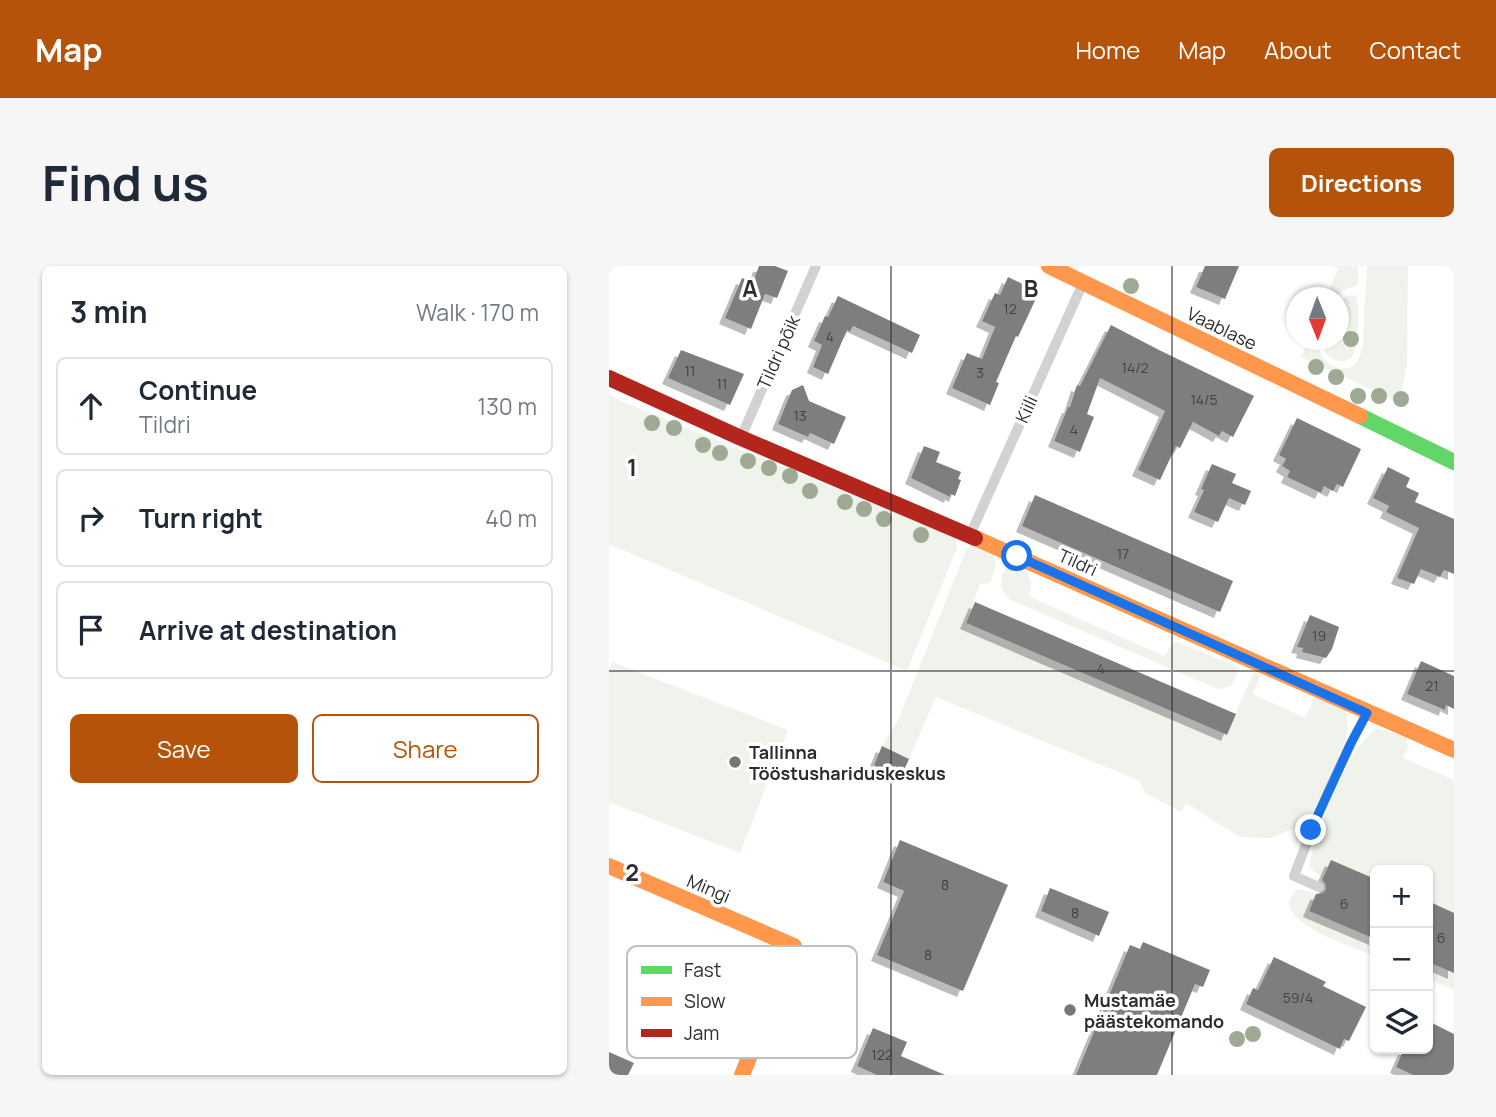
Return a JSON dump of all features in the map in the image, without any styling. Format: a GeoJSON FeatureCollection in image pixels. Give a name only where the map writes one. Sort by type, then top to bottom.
{"type":"FeatureCollection","features":[{"type":"Feature","properties":{"kind":"street","name":"Vaablase"},"geometry":{"type":"LineString","coordinates":[[1049,266],[1454,461]]}},
{"type":"Feature","properties":{"kind":"street","name":"Tildri"},"geometry":{"type":"LineString","coordinates":[[609,378],[1454,750]]}},
{"type":"Feature","properties":{"kind":"street","name":"Mingi"},"geometry":{"type":"LineString","coordinates":[[609,866],[794,946]]}},
{"type":"Feature","properties":{"kind":"street","name":"Mingi"},"geometry":{"type":"LineString","coordinates":[[742,1075],[749,1058]]}},
{"type":"Feature","properties":{"kind":"lane","name":"Tildri põik"},"geometry":{"type":"LineString","coordinates":[[741,438],[816,266]]}},
{"type":"Feature","properties":{"kind":"lane","name":"Kiili"},"geometry":{"type":"LineString","coordinates":[[970,536],[1083,283]]}},
{"type":"Feature","properties":{"kind":"lane"},"geometry":{"type":"LineString","coordinates":[[1319,887],[1294,876],[1317,817],[1367,713]]}},
{"type":"Feature","properties":{"kind":"shaded area"},"geometry":{"type":"Polygon","coordinates":[[[1333,266],[1358,266],[1358,285],[1349,288],[1330,287],[1338,269],[1333,266]]]}},
{"type":"Feature","properties":{"kind":"shaded area"},"geometry":{"type":"Polygon","coordinates":[[[1367,266],[1408,266],[1407,365],[1399,402],[1301,357],[1304,350],[1320,350],[1322,356],[1333,366],[1347,368],[1354,365],[1361,354],[1367,266]]]}},
{"type":"Feature","properties":{"kind":"shaded area"},"geometry":{"type":"Polygon","coordinates":[[[1349,296],[1356,296],[1358,310],[1354,354],[1347,360],[1339,361],[1331,358],[1325,350],[1349,350],[1349,296]]]}},
{"type":"Feature","properties":{"kind":"shaded area"},"geometry":{"type":"Polygon","coordinates":[[[609,394],[955,537],[957,548],[907,671],[609,544],[609,394]]]}},
{"type":"Feature","properties":{"kind":"shaded area"},"geometry":{"type":"Polygon","coordinates":[[[972,546],[994,555],[996,566],[990,583],[980,584],[966,623],[1226,735],[1254,672],[1261,674],[1253,694],[1305,718],[1315,698],[1346,709],[1348,729],[1345,741],[1309,822],[1270,838],[1240,837],[1186,803],[1181,812],[1145,793],[1140,781],[936,697],[909,759],[882,746],[899,718],[966,550],[972,546]]]}},
{"type":"Feature","properties":{"kind":"shaded area"},"geometry":{"type":"Polygon","coordinates":[[[1007,565],[1027,572],[1031,583],[1030,597],[1164,656],[1175,641],[1240,668],[1231,686],[1215,688],[1011,600],[1003,592],[1001,584],[1007,565]]]}},
{"type":"Feature","properties":{"kind":"shaded area"},"geometry":{"type":"Polygon","coordinates":[[[612,662],[788,730],[740,853],[609,802],[609,670],[612,662]]]}},
{"type":"Feature","properties":{"kind":"shaded area"},"geometry":{"type":"Polygon","coordinates":[[[1376,728],[1406,737],[1408,747],[1403,758],[1454,780],[1454,990],[1433,981],[1433,865],[1370,865],[1370,954],[1315,930],[1300,921],[1291,911],[1290,900],[1299,889],[1316,894],[1323,878],[1310,868],[1314,844],[1336,790],[1361,743],[1376,728]]]}},
{"type":"Feature","properties":{"kind":"building"},"geometry":{"type":"Polygon","coordinates":[[[759,266],[775,266],[788,271],[777,298],[765,294],[751,329],[725,318],[742,278],[753,282],[759,266]]]}},
{"type":"Feature","properties":{"kind":"building"},"geometry":{"type":"Polygon","coordinates":[[[1205,266],[1239,266],[1225,299],[1196,287],[1205,266]]]}},
{"type":"Feature","properties":{"kind":"building"},"geometry":{"type":"Polygon","coordinates":[[[1008,277],[1039,292],[996,382],[999,383],[990,405],[952,388],[967,353],[982,359],[995,327],[982,321],[995,293],[1000,295],[1008,277]]]}},
{"type":"Feature","properties":{"kind":"building"},"geometry":{"type":"Polygon","coordinates":[[[838,296],[920,335],[912,353],[853,326],[850,332],[847,330],[828,374],[813,367],[822,345],[814,341],[838,296]]]}},
{"type":"Feature","properties":{"kind":"building"},"geometry":{"type":"Polygon","coordinates":[[[1111,325],[1254,396],[1233,437],[1222,431],[1219,436],[1193,422],[1180,448],[1176,446],[1160,480],[1138,470],[1165,411],[1100,378],[1087,414],[1094,417],[1080,452],[1054,441],[1077,385],[1080,386],[1111,325]]]}},
{"type":"Feature","properties":{"kind":"building"},"geometry":{"type":"Polygon","coordinates":[[[681,350],[744,374],[730,405],[668,378],[681,350]]]}},
{"type":"Feature","properties":{"kind":"building"},"geometry":{"type":"Polygon","coordinates":[[[803,385],[809,401],[846,417],[834,444],[810,433],[808,437],[778,424],[792,390],[803,385]]]}},
{"type":"Feature","properties":{"kind":"building"},"geometry":{"type":"Polygon","coordinates":[[[1297,418],[1361,449],[1343,487],[1337,484],[1333,491],[1324,486],[1321,493],[1287,477],[1290,471],[1282,466],[1286,459],[1279,455],[1297,418]]]}},
{"type":"Feature","properties":{"kind":"building"},"geometry":{"type":"Polygon","coordinates":[[[924,446],[940,452],[936,462],[961,472],[955,496],[951,494],[950,497],[911,478],[924,446]]]}},
{"type":"Feature","properties":{"kind":"building"},"geometry":{"type":"Polygon","coordinates":[[[1212,464],[1236,474],[1232,483],[1251,491],[1245,505],[1229,498],[1218,522],[1194,512],[1212,464]]]}},
{"type":"Feature","properties":{"kind":"building"},"geometry":{"type":"Polygon","coordinates":[[[1388,467],[1410,478],[1406,487],[1419,493],[1415,502],[1454,519],[1454,574],[1444,570],[1440,577],[1421,569],[1414,584],[1397,578],[1419,528],[1386,512],[1389,506],[1373,498],[1388,467]]]}},
{"type":"Feature","properties":{"kind":"building"},"geometry":{"type":"Polygon","coordinates":[[[1035,495],[1233,581],[1220,612],[1022,526],[1035,495]]]}},
{"type":"Feature","properties":{"kind":"building"},"geometry":{"type":"Polygon","coordinates":[[[975,602],[1236,714],[1227,735],[966,623],[975,602]]]}},
{"type":"Feature","properties":{"kind":"building"},"geometry":{"type":"Polygon","coordinates":[[[1310,615],[1339,627],[1326,658],[1302,652],[1303,648],[1297,647],[1310,615]]]}},
{"type":"Feature","properties":{"kind":"building"},"geometry":{"type":"Polygon","coordinates":[[[1421,661],[1454,676],[1454,709],[1446,705],[1445,710],[1407,694],[1421,661]]]}},
{"type":"Feature","properties":{"kind":"building"},"geometry":{"type":"Polygon","coordinates":[[[882,746],[909,759],[901,777],[874,765],[882,746]]]}},
{"type":"Feature","properties":{"kind":"building"},"geometry":{"type":"Polygon","coordinates":[[[900,840],[1008,885],[963,991],[877,955],[904,891],[883,882],[900,840]]]}},
{"type":"Feature","properties":{"kind":"building"},"geometry":{"type":"Polygon","coordinates":[[[1331,860],[1370,877],[1370,937],[1309,911],[1316,894],[1323,893],[1326,889],[1322,880],[1331,860]]]}},
{"type":"Feature","properties":{"kind":"building"},"geometry":{"type":"Polygon","coordinates":[[[1050,888],[1109,912],[1099,936],[1041,911],[1050,888]]]}},
{"type":"Feature","properties":{"kind":"building"},"geometry":{"type":"Polygon","coordinates":[[[1433,903],[1454,913],[1454,973],[1433,964],[1433,903]]]}},
{"type":"Feature","properties":{"kind":"building"},"geometry":{"type":"Polygon","coordinates":[[[1143,942],[1210,970],[1203,987],[1195,984],[1157,1075],[1076,1075],[1130,945],[1140,949],[1143,942]]]}},
{"type":"Feature","properties":{"kind":"building"},"geometry":{"type":"Polygon","coordinates":[[[1274,957],[1326,982],[1323,986],[1366,1007],[1349,1041],[1344,1039],[1340,1049],[1246,1004],[1253,988],[1258,990],[1274,957]]]}},
{"type":"Feature","properties":{"kind":"building"},"geometry":{"type":"Polygon","coordinates":[[[1433,1024],[1454,1034],[1454,1075],[1413,1075],[1396,1067],[1402,1054],[1433,1054],[1433,1024]]]}},
{"type":"Feature","properties":{"kind":"building"},"geometry":{"type":"Polygon","coordinates":[[[873,1028],[907,1042],[901,1056],[945,1075],[877,1075],[857,1066],[873,1028]]]}},
{"type":"Feature","properties":{"kind":"building"},"geometry":{"type":"Polygon","coordinates":[[[609,1052],[634,1063],[628,1075],[609,1075],[609,1052]]]}},
{"type":"Feature","properties":{"kind":"traffic: fast"},"geometry":{"type":"LineString","coordinates":[[1360,416],[1454,462]]}},
{"type":"Feature","properties":{"kind":"traffic: slow"},"geometry":{"type":"LineString","coordinates":[[1049,266],[1360,416]]}},
{"type":"Feature","properties":{"kind":"traffic: slow"},"geometry":{"type":"LineString","coordinates":[[975,538],[1454,750]]}},
{"type":"Feature","properties":{"kind":"traffic: slow"},"geometry":{"type":"LineString","coordinates":[[609,866],[794,946]]}},
{"type":"Feature","properties":{"kind":"traffic: slow"},"geometry":{"type":"LineString","coordinates":[[742,1075],[749,1058]]}},
{"type":"Feature","properties":{"kind":"traffic: jam"},"geometry":{"type":"LineString","coordinates":[[609,378],[741,438],[975,538]]}},
{"type":"Feature","properties":{"kind":"place","name":"Tallinna Tööstushariduskeskus"},"geometry":{"type":"Point","coordinates":[735,762]}},
{"type":"Feature","properties":{"kind":"place","name":"Mustamäe päästekomando"},"geometry":{"type":"Point","coordinates":[1070,1010]}},
{"type":"Feature","properties":{"kind":"route"},"geometry":{"type":"LineString","coordinates":[[1017,556],[1367,713],[1311,830]]}}]}
